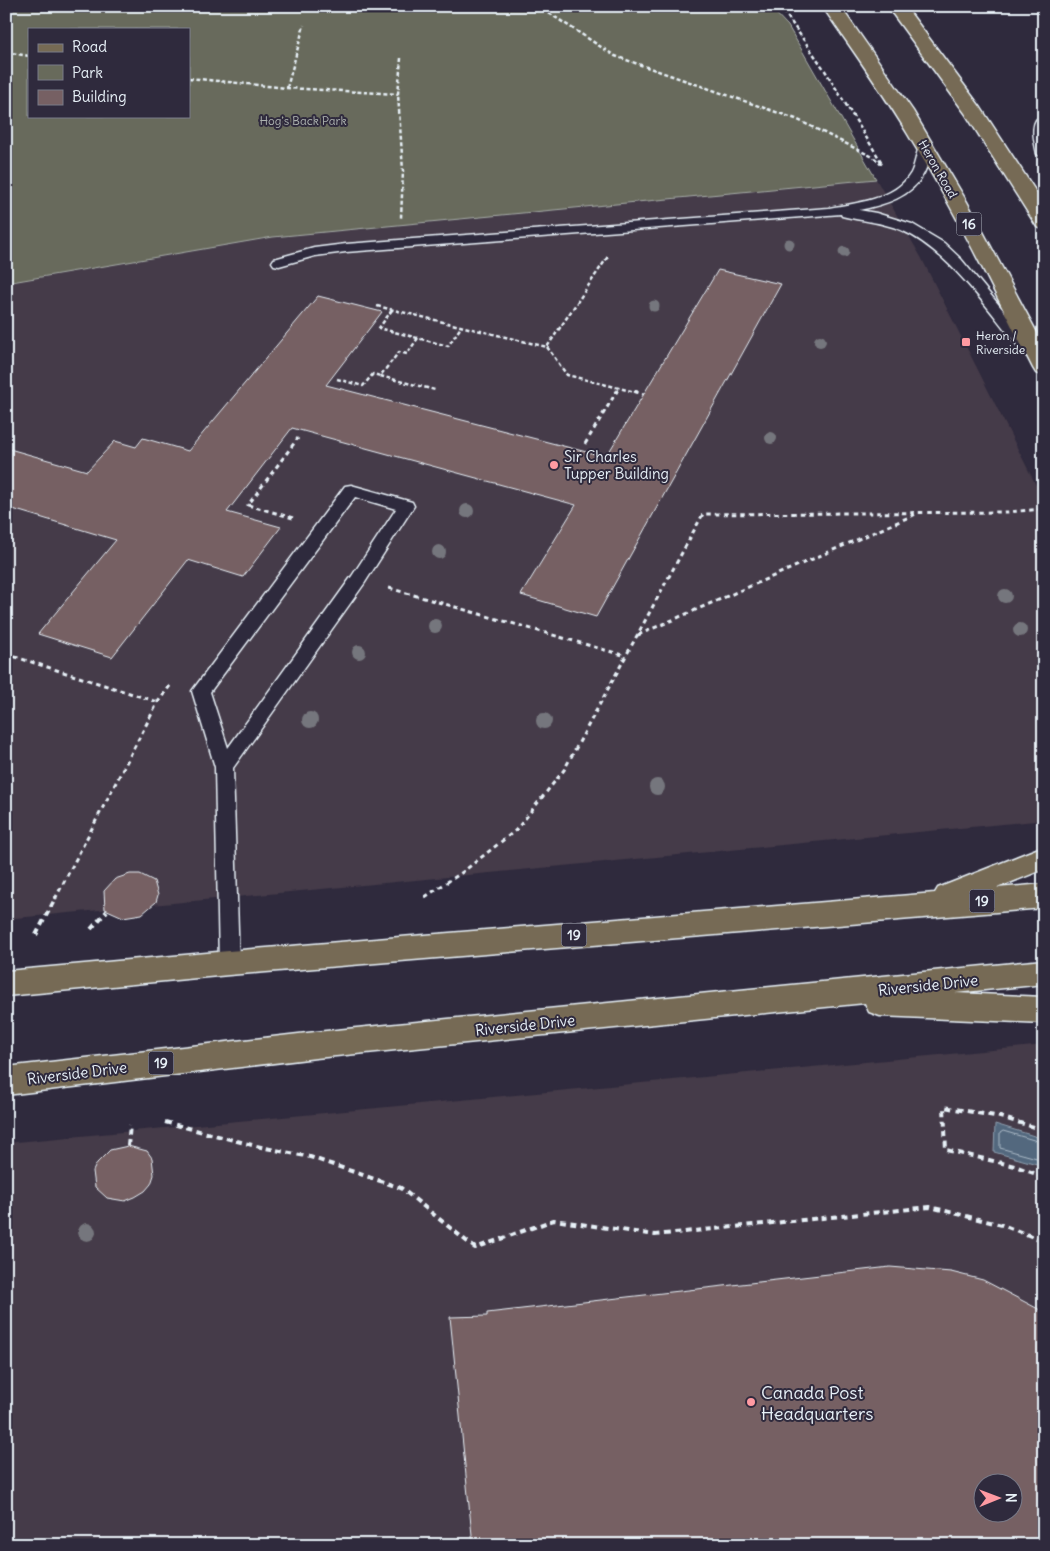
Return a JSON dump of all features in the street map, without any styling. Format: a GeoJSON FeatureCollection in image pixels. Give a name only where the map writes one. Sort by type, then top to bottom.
{"type":"FeatureCollection","features":[{"type":"Feature","properties":{"kind":"main road","name":"Heron Road"},"geometry":{"type":"LineString","coordinates":[[831,6],[887,84],[926,147],[957,201],[1044,368]]}},
{"type":"Feature","properties":{"kind":"main road"},"geometry":{"type":"LineString","coordinates":[[896,6],[944,70],[1010,167],[1044,224]]}},
{"type":"Feature","properties":{"kind":"main road"},"geometry":{"type":"LineString","coordinates":[[919,907],[1044,857]]}},
{"type":"Feature","properties":{"kind":"main road","name":"19"},"geometry":{"type":"LineString","coordinates":[[6,984],[229,963],[1044,896]]}},
{"type":"Feature","properties":{"kind":"main road","name":"Riverside Drive"},"geometry":{"type":"LineString","coordinates":[[6,1082],[316,1045],[786,1000],[1044,972]]}},
{"type":"Feature","properties":{"kind":"main road"},"geometry":{"type":"LineString","coordinates":[[786,1000],[1044,1010]]}},
{"type":"Feature","properties":{"kind":"lane"},"geometry":{"type":"LineString","coordinates":[[1044,120],[1039,132],[1044,154]]}},
{"type":"Feature","properties":{"kind":"lane"},"geometry":{"type":"LineString","coordinates":[[279,262],[314,252],[400,244],[829,212],[886,199],[910,183],[918,173],[926,147]]}},
{"type":"Feature","properties":{"kind":"lane"},"geometry":{"type":"LineString","coordinates":[[829,212],[871,216],[891,221],[907,227],[939,246],[956,262],[1044,368]]}},
{"type":"Feature","properties":{"kind":"lane"},"geometry":{"type":"LineString","coordinates":[[224,767],[352,588],[406,506],[351,490],[201,691],[224,767],[229,963]]}},
{"type":"Feature","properties":{"kind":"path"},"geometry":{"type":"LineString","coordinates":[[538,6],[615,56],[796,119],[873,157],[884,165],[824,69],[780,6]]}},
{"type":"Feature","properties":{"kind":"path"},"geometry":{"type":"LineString","coordinates":[[287,88],[304,25]]}},
{"type":"Feature","properties":{"kind":"path"},"geometry":{"type":"LineString","coordinates":[[6,52],[28,56]]}},
{"type":"Feature","properties":{"kind":"path"},"geometry":{"type":"LineString","coordinates":[[400,244],[403,170],[398,94],[401,58]]}},
{"type":"Feature","properties":{"kind":"path"},"geometry":{"type":"LineString","coordinates":[[190,78],[287,88],[398,94]]}},
{"type":"Feature","properties":{"kind":"path"},"geometry":{"type":"LineString","coordinates":[[547,347],[590,285]]}},
{"type":"Feature","properties":{"kind":"path"},"geometry":{"type":"LineString","coordinates":[[377,306],[547,347],[567,375],[644,394]]}},
{"type":"Feature","properties":{"kind":"path"},"geometry":{"type":"LineString","coordinates":[[392,310],[379,328],[448,346],[461,327]]}},
{"type":"Feature","properties":{"kind":"path"},"geometry":{"type":"LineString","coordinates":[[380,376],[399,352],[406,354],[418,338]]}},
{"type":"Feature","properties":{"kind":"path"},"geometry":{"type":"LineString","coordinates":[[336,379],[363,386],[373,374],[435,390]]}},
{"type":"Feature","properties":{"kind":"path"},"geometry":{"type":"LineString","coordinates":[[585,444],[619,388]]}},
{"type":"Feature","properties":{"kind":"path"},"geometry":{"type":"LineString","coordinates":[[425,897],[464,872],[516,830],[564,770],[703,514],[1042,510]]}},
{"type":"Feature","properties":{"kind":"path"},"geometry":{"type":"LineString","coordinates":[[637,635],[919,512]]}},
{"type":"Feature","properties":{"kind":"path"},"geometry":{"type":"LineString","coordinates":[[415,596],[626,656]]}},
{"type":"Feature","properties":{"kind":"path"},"geometry":{"type":"LineString","coordinates":[[6,654],[158,702]]}},
{"type":"Feature","properties":{"kind":"path"},"geometry":{"type":"LineString","coordinates":[[91,929],[108,911]]}},
{"type":"Feature","properties":{"kind":"path"},"geometry":{"type":"LineString","coordinates":[[1044,1130],[1000,1117],[944,1107],[946,1150],[1015,1166],[1044,1177]]}},
{"type":"Feature","properties":{"kind":"path"},"geometry":{"type":"LineString","coordinates":[[165,1122],[310,1157],[401,1188],[474,1248],[554,1220],[655,1235],[930,1207],[1002,1225],[1044,1241]]}},
{"type":"Feature","properties":{"kind":"path"},"geometry":{"type":"LineString","coordinates":[[128,1146],[130,1125]]}},
{"type":"Feature","properties":{"kind":"shaded area"},"geometry":{"type":"Polygon","coordinates":[[[876,179],[921,257],[1044,501],[1044,816],[1035,821],[6,919],[6,283],[273,237],[876,179]]]}},
{"type":"Feature","properties":{"kind":"shaded area"},"geometry":{"type":"Polygon","coordinates":[[[1044,1045],[1044,1545],[6,1545],[6,1143],[1044,1045]]]}},
{"type":"Feature","properties":{"kind":"green space","name":"Hog's Back Park"},"geometry":{"type":"Polygon","coordinates":[[[6,6],[769,6],[788,26],[876,179],[273,237],[6,283],[6,6]]]}},
{"type":"Feature","properties":{"kind":"water"},"geometry":{"type":"Polygon","coordinates":[[[995,1124],[1044,1139],[1044,1166],[994,1152],[995,1124]]]}},
{"type":"Feature","properties":{"kind":"building","name":"Sir Charles Tupper Building"},"geometry":{"type":"Polygon","coordinates":[[[718,270],[781,284],[596,617],[521,595],[576,505],[292,428],[227,512],[281,527],[243,577],[188,560],[112,657],[38,634],[116,540],[6,507],[6,448],[87,471],[115,441],[136,447],[143,438],[188,451],[318,296],[382,312],[326,385],[606,457],[718,270]]]}},
{"type":"Feature","properties":{"kind":"building"},"geometry":{"type":"Polygon","coordinates":[[[130,874],[140,874],[154,881],[158,895],[156,902],[142,914],[123,917],[105,909],[104,891],[115,879],[130,874]]]}},
{"type":"Feature","properties":{"kind":"building"},"geometry":{"type":"Polygon","coordinates":[[[128,1146],[147,1151],[152,1158],[154,1175],[151,1184],[145,1191],[125,1201],[107,1198],[95,1187],[93,1171],[97,1163],[110,1150],[128,1146]]]}},
{"type":"Feature","properties":{"kind":"building","name":"Canada Post Headquarters"},"geometry":{"type":"Polygon","coordinates":[[[890,1267],[951,1272],[983,1280],[1044,1312],[1044,1545],[473,1545],[450,1317],[487,1316],[487,1313],[890,1267]]]}},
{"type":"Feature","properties":{"kind":"place","name":"Heron / Riverside"},"geometry":{"type":"Point","coordinates":[966,342]}},
{"type":"Feature","properties":{"kind":"place","name":"Sir Charles Tupper Building"},"geometry":{"type":"Point","coordinates":[554,465]}},
{"type":"Feature","properties":{"kind":"place","name":"Canada Post Headquarters"},"geometry":{"type":"Point","coordinates":[751,1402]}}]}
